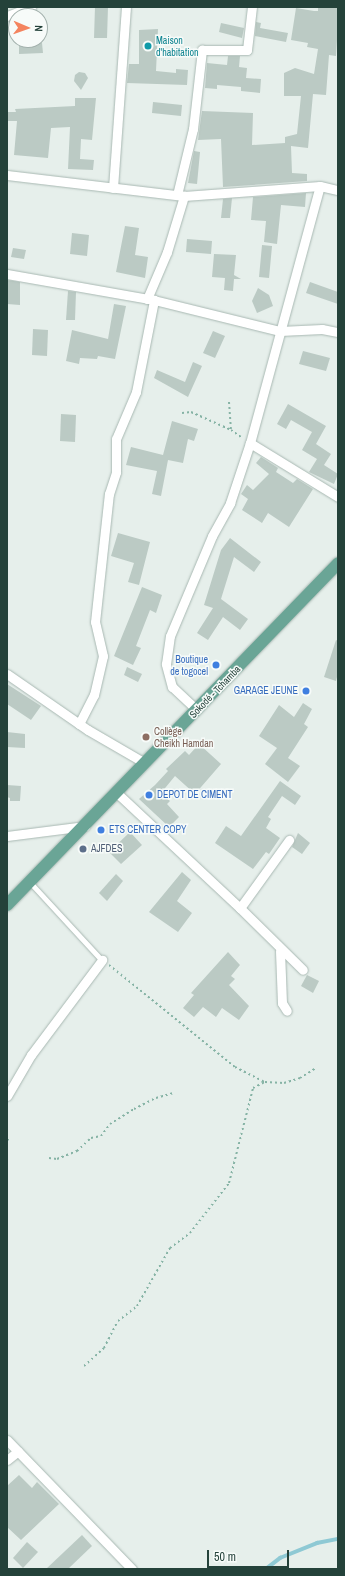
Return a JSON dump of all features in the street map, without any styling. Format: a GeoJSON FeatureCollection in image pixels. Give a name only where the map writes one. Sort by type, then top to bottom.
{"type":"FeatureCollection","features":[{"type":"Feature","properties":{"kind":"main road","name":"Sokodé - Tchamba"},"geometry":{"type":"LineString","coordinates":[[7,905],[338,563]]}},
{"type":"Feature","properties":{"kind":"street"},"geometry":{"type":"LineString","coordinates":[[7,16],[31,7]]}},
{"type":"Feature","properties":{"kind":"street"},"geometry":{"type":"LineString","coordinates":[[113,188],[126,7]]}},
{"type":"Feature","properties":{"kind":"street"},"geometry":{"type":"LineString","coordinates":[[79,724],[94,695],[103,656],[95,622],[109,494],[116,472],[116,439],[136,392],[151,300],[167,252],[180,196],[194,129],[202,50],[247,50],[252,7]]}},
{"type":"Feature","properties":{"kind":"street"},"geometry":{"type":"LineString","coordinates":[[7,175],[180,196],[320,186],[338,190]]}},
{"type":"Feature","properties":{"kind":"street"},"geometry":{"type":"LineString","coordinates":[[197,710],[172,687],[166,664],[170,636],[212,536],[230,503],[250,443],[320,186]]}},
{"type":"Feature","properties":{"kind":"street"},"geometry":{"type":"LineString","coordinates":[[7,274],[151,300],[280,332],[322,329],[338,332]]}},
{"type":"Feature","properties":{"kind":"street"},"geometry":{"type":"LineString","coordinates":[[250,443],[338,497]]}},
{"type":"Feature","properties":{"kind":"street"},"geometry":{"type":"LineString","coordinates":[[7,674],[79,724],[145,764]]}},
{"type":"Feature","properties":{"kind":"street"},"geometry":{"type":"LineString","coordinates":[[117,793],[240,908],[280,951],[303,970]]}},
{"type":"Feature","properties":{"kind":"street"},"geometry":{"type":"LineString","coordinates":[[7,836],[85,826]]}},
{"type":"Feature","properties":{"kind":"street"},"geometry":{"type":"LineString","coordinates":[[240,908],[288,840]]}},
{"type":"Feature","properties":{"kind":"street"},"geometry":{"type":"LineString","coordinates":[[280,951],[282,1003],[287,1011]]}},
{"type":"Feature","properties":{"kind":"street"},"geometry":{"type":"LineString","coordinates":[[7,1096],[28,1060],[102,960]]}},
{"type":"Feature","properties":{"kind":"street"},"geometry":{"type":"LineString","coordinates":[[7,1440],[132,1569]]}},
{"type":"Feature","properties":{"kind":"street"},"geometry":{"type":"LineString","coordinates":[[7,1460],[18,1451]]}},
{"type":"Feature","properties":{"kind":"lane"},"geometry":{"type":"LineString","coordinates":[[30,882],[102,960]]}},
{"type":"Feature","properties":{"kind":"path"},"geometry":{"type":"LineString","coordinates":[[229,402],[231,430]]}},
{"type":"Feature","properties":{"kind":"path"},"geometry":{"type":"LineString","coordinates":[[182,413],[191,412],[231,430],[250,443]]}},
{"type":"Feature","properties":{"kind":"path"},"geometry":{"type":"LineString","coordinates":[[102,960],[235,1067],[265,1082],[284,1083],[300,1078],[316,1068]]}},
{"type":"Feature","properties":{"kind":"path"},"geometry":{"type":"LineString","coordinates":[[84,1366],[104,1348],[118,1321],[137,1306],[170,1248],[190,1233],[229,1183],[254,1088],[265,1082]]}},
{"type":"Feature","properties":{"kind":"path"},"geometry":{"type":"LineString","coordinates":[[49,1158],[57,1159],[77,1151],[91,1138],[101,1136],[110,1124],[134,1109],[156,1098],[173,1093]]}},
{"type":"Feature","properties":{"kind":"building"},"geometry":{"type":"Polygon","coordinates":[[[95,7],[108,7],[107,38],[94,38],[95,7]]]}},
{"type":"Feature","properties":{"kind":"building"},"geometry":{"type":"Polygon","coordinates":[[[318,7],[338,7],[336,56],[329,55],[326,95],[313,94],[308,148],[291,146],[292,173],[307,174],[307,181],[223,187],[221,139],[198,140],[202,111],[253,113],[252,145],[285,143],[285,137],[297,134],[301,96],[284,96],[284,73],[295,68],[314,74],[318,49],[307,47],[308,43],[291,40],[296,8],[318,11],[318,7]]]}},
{"type":"Feature","properties":{"kind":"building"},"geometry":{"type":"Polygon","coordinates":[[[256,22],[261,23],[260,28],[288,33],[286,42],[255,36],[256,22]]]}},
{"type":"Feature","properties":{"kind":"building"},"geometry":{"type":"Polygon","coordinates":[[[221,23],[244,28],[242,38],[219,32],[221,23]]]}},
{"type":"Feature","properties":{"kind":"building"},"geometry":{"type":"Polygon","coordinates":[[[158,29],[156,71],[176,73],[176,69],[188,70],[187,85],[127,83],[129,64],[139,64],[139,30],[158,29]]]}},
{"type":"Feature","properties":{"kind":"building"},"geometry":{"type":"Polygon","coordinates":[[[19,48],[42,48],[43,53],[19,54],[19,48]]]}},
{"type":"Feature","properties":{"kind":"building"},"geometry":{"type":"Polygon","coordinates":[[[228,56],[240,56],[239,67],[247,68],[246,78],[261,79],[260,93],[241,91],[241,87],[217,85],[217,89],[205,88],[207,63],[227,65],[228,56]]]}},
{"type":"Feature","properties":{"kind":"building"},"geometry":{"type":"Polygon","coordinates":[[[79,72],[85,73],[88,78],[81,90],[74,81],[75,75],[79,72]]]}},
{"type":"Feature","properties":{"kind":"building"},"geometry":{"type":"Polygon","coordinates":[[[75,98],[96,98],[92,140],[81,139],[80,159],[94,160],[93,170],[68,169],[70,127],[51,128],[48,158],[14,155],[17,121],[7,121],[7,112],[16,112],[15,109],[75,106],[75,98]]]}},
{"type":"Feature","properties":{"kind":"building"},"geometry":{"type":"Polygon","coordinates":[[[153,102],[182,105],[181,116],[152,113],[153,102]]]}},
{"type":"Feature","properties":{"kind":"building"},"geometry":{"type":"Polygon","coordinates":[[[194,151],[200,152],[197,184],[188,183],[194,151]]]}},
{"type":"Feature","properties":{"kind":"building"},"geometry":{"type":"Polygon","coordinates":[[[306,193],[305,207],[281,205],[277,244],[264,242],[266,221],[251,220],[253,197],[306,193]]]}},
{"type":"Feature","properties":{"kind":"building"},"geometry":{"type":"Polygon","coordinates":[[[232,198],[230,218],[221,218],[223,199],[232,198]]]}},
{"type":"Feature","properties":{"kind":"building"},"geometry":{"type":"Polygon","coordinates":[[[125,226],[139,228],[135,255],[148,257],[145,278],[116,272],[125,226]]]}},
{"type":"Feature","properties":{"kind":"building"},"geometry":{"type":"Polygon","coordinates":[[[72,233],[89,235],[87,256],[70,254],[72,233]]]}},
{"type":"Feature","properties":{"kind":"building"},"geometry":{"type":"Polygon","coordinates":[[[187,239],[212,241],[211,254],[186,252],[187,239]]]}},
{"type":"Feature","properties":{"kind":"building"},"geometry":{"type":"Polygon","coordinates":[[[262,245],[272,246],[269,278],[259,277],[262,245]]]}},
{"type":"Feature","properties":{"kind":"building"},"geometry":{"type":"Polygon","coordinates":[[[13,248],[26,250],[24,259],[11,257],[13,248]]]}},
{"type":"Feature","properties":{"kind":"building"},"geometry":{"type":"Polygon","coordinates":[[[214,254],[236,255],[234,275],[241,279],[234,279],[233,291],[224,290],[225,278],[212,277],[214,254]]]}},
{"type":"Feature","properties":{"kind":"building"},"geometry":{"type":"Polygon","coordinates":[[[7,280],[20,282],[20,305],[7,304],[7,280]]]}},
{"type":"Feature","properties":{"kind":"building"},"geometry":{"type":"Polygon","coordinates":[[[310,282],[338,292],[338,304],[306,293],[310,282]]]}},
{"type":"Feature","properties":{"kind":"building"},"geometry":{"type":"Polygon","coordinates":[[[258,288],[269,295],[273,306],[257,313],[252,301],[258,288]]]}},
{"type":"Feature","properties":{"kind":"building"},"geometry":{"type":"Polygon","coordinates":[[[68,291],[76,292],[75,320],[66,320],[68,291]]]}},
{"type":"Feature","properties":{"kind":"building"},"geometry":{"type":"Polygon","coordinates":[[[114,304],[126,306],[115,359],[98,356],[97,359],[80,358],[79,364],[66,361],[72,330],[108,339],[114,304]]]}},
{"type":"Feature","properties":{"kind":"building"},"geometry":{"type":"Polygon","coordinates":[[[33,329],[48,330],[47,356],[32,355],[33,329]]]}},
{"type":"Feature","properties":{"kind":"building"},"geometry":{"type":"Polygon","coordinates":[[[213,331],[225,336],[215,358],[203,353],[213,331]]]}},
{"type":"Feature","properties":{"kind":"building"},"geometry":{"type":"Polygon","coordinates":[[[303,351],[330,358],[326,371],[299,364],[303,351]]]}},
{"type":"Feature","properties":{"kind":"building"},"geometry":{"type":"Polygon","coordinates":[[[193,362],[202,366],[188,397],[154,378],[157,370],[185,382],[193,362]]]}},
{"type":"Feature","properties":{"kind":"building"},"geometry":{"type":"Polygon","coordinates":[[[288,404],[326,426],[316,444],[331,454],[324,465],[338,474],[334,484],[309,472],[317,459],[302,450],[312,432],[291,420],[286,429],[277,424],[288,404]]]}},
{"type":"Feature","properties":{"kind":"building"},"geometry":{"type":"Polygon","coordinates":[[[61,414],[76,415],[75,442],[60,441],[61,414]]]}},
{"type":"Feature","properties":{"kind":"building"},"geometry":{"type":"Polygon","coordinates":[[[172,421],[198,429],[194,441],[188,439],[183,463],[168,460],[161,496],[152,494],[157,471],[126,465],[131,447],[163,455],[172,421]]]}},
{"type":"Feature","properties":{"kind":"building"},"geometry":{"type":"Polygon","coordinates":[[[261,457],[278,468],[276,472],[293,483],[297,479],[313,489],[289,527],[268,513],[262,523],[242,510],[248,499],[241,494],[247,485],[253,490],[269,474],[256,463],[261,457]]]}},
{"type":"Feature","properties":{"kind":"building"},"geometry":{"type":"Polygon","coordinates":[[[118,533],[150,542],[139,585],[128,582],[134,563],[111,556],[118,533]]]}},
{"type":"Feature","properties":{"kind":"building"},"geometry":{"type":"Polygon","coordinates":[[[230,538],[261,562],[254,572],[234,557],[221,599],[248,619],[240,630],[223,617],[208,640],[197,633],[213,608],[204,605],[221,550],[230,538]]]}},
{"type":"Feature","properties":{"kind":"building"},"geometry":{"type":"Polygon","coordinates":[[[142,587],[162,595],[156,613],[150,610],[136,646],[141,648],[133,665],[114,656],[142,587]]]}},
{"type":"Feature","properties":{"kind":"building"},"geometry":{"type":"Polygon","coordinates":[[[336,640],[338,641],[338,673],[336,681],[324,677],[336,640]]]}},
{"type":"Feature","properties":{"kind":"building"},"geometry":{"type":"Polygon","coordinates":[[[127,667],[142,674],[138,682],[124,675],[127,667]]]}},
{"type":"Feature","properties":{"kind":"building"},"geometry":{"type":"Polygon","coordinates":[[[7,684],[41,706],[31,720],[7,704],[7,684]]]}},
{"type":"Feature","properties":{"kind":"building"},"geometry":{"type":"Polygon","coordinates":[[[303,703],[312,709],[304,724],[308,727],[288,758],[300,766],[288,782],[265,764],[277,748],[259,736],[279,705],[294,717],[303,703]]]}},
{"type":"Feature","properties":{"kind":"building"},"geometry":{"type":"Polygon","coordinates":[[[7,732],[25,734],[25,748],[7,747],[7,732]]]}},
{"type":"Feature","properties":{"kind":"building"},"geometry":{"type":"Polygon","coordinates":[[[199,744],[221,764],[195,794],[175,776],[161,793],[170,801],[167,804],[179,817],[169,827],[139,799],[155,785],[168,771],[166,769],[185,751],[189,755],[199,744]]]}},
{"type":"Feature","properties":{"kind":"building"},"geometry":{"type":"Polygon","coordinates":[[[280,781],[301,796],[295,805],[282,796],[268,817],[271,819],[266,828],[280,838],[269,854],[266,852],[253,869],[215,843],[226,826],[241,836],[280,781]]]}},
{"type":"Feature","properties":{"kind":"building"},"geometry":{"type":"Polygon","coordinates":[[[7,785],[21,786],[20,801],[10,801],[10,798],[7,797],[7,785]]]}},
{"type":"Feature","properties":{"kind":"building"},"geometry":{"type":"Polygon","coordinates":[[[130,832],[142,845],[121,864],[109,852],[130,832]]]}},
{"type":"Feature","properties":{"kind":"building"},"geometry":{"type":"Polygon","coordinates":[[[298,833],[310,843],[302,854],[292,847],[298,833]]]}},
{"type":"Feature","properties":{"kind":"building"},"geometry":{"type":"Polygon","coordinates":[[[182,872],[191,880],[177,901],[192,913],[178,932],[149,912],[182,872]]]}},
{"type":"Feature","properties":{"kind":"building"},"geometry":{"type":"Polygon","coordinates":[[[116,874],[123,881],[107,901],[99,893],[116,874]]]}},
{"type":"Feature","properties":{"kind":"building"},"geometry":{"type":"Polygon","coordinates":[[[228,952],[240,965],[231,976],[235,979],[229,985],[249,1006],[239,1020],[222,1008],[216,1017],[203,1007],[194,1017],[183,1008],[194,995],[191,993],[228,952]]]}},
{"type":"Feature","properties":{"kind":"building"},"geometry":{"type":"Polygon","coordinates":[[[307,975],[319,981],[313,993],[301,986],[307,975]]]}},
{"type":"Feature","properties":{"kind":"building"},"geometry":{"type":"Polygon","coordinates":[[[19,1475],[32,1488],[37,1482],[59,1504],[21,1540],[7,1527],[7,1486],[19,1475]]]}},
{"type":"Feature","properties":{"kind":"building"},"geometry":{"type":"Polygon","coordinates":[[[82,1535],[92,1546],[68,1569],[46,1569],[82,1535]]]}},
{"type":"Feature","properties":{"kind":"building"},"geometry":{"type":"Polygon","coordinates":[[[27,1542],[38,1552],[23,1568],[13,1558],[27,1542]]]}},
{"type":"Feature","properties":{"kind":"waterway"},"geometry":{"type":"LineString","coordinates":[[266,1569],[280,1558],[317,1543],[338,1539]]}},
{"type":"Feature","properties":{"kind":"place","name":"Maison d'habitation"},"geometry":{"type":"Point","coordinates":[148,46]}},
{"type":"Feature","properties":{"kind":"place","name":"Boutique de togocel"},"geometry":{"type":"Point","coordinates":[216,665]}},
{"type":"Feature","properties":{"kind":"place","name":"GARAGE JEUNE"},"geometry":{"type":"Point","coordinates":[306,691]}},
{"type":"Feature","properties":{"kind":"place","name":"Collège Cheikh Hamdan"},"geometry":{"type":"Point","coordinates":[146,737]}},
{"type":"Feature","properties":{"kind":"place","name":"DEPOT DE CIMENT"},"geometry":{"type":"Point","coordinates":[149,795]}},
{"type":"Feature","properties":{"kind":"place","name":"ETS CENTER COPY"},"geometry":{"type":"Point","coordinates":[101,830]}},
{"type":"Feature","properties":{"kind":"place","name":"AJFDES"},"geometry":{"type":"Point","coordinates":[83,849]}}]}
